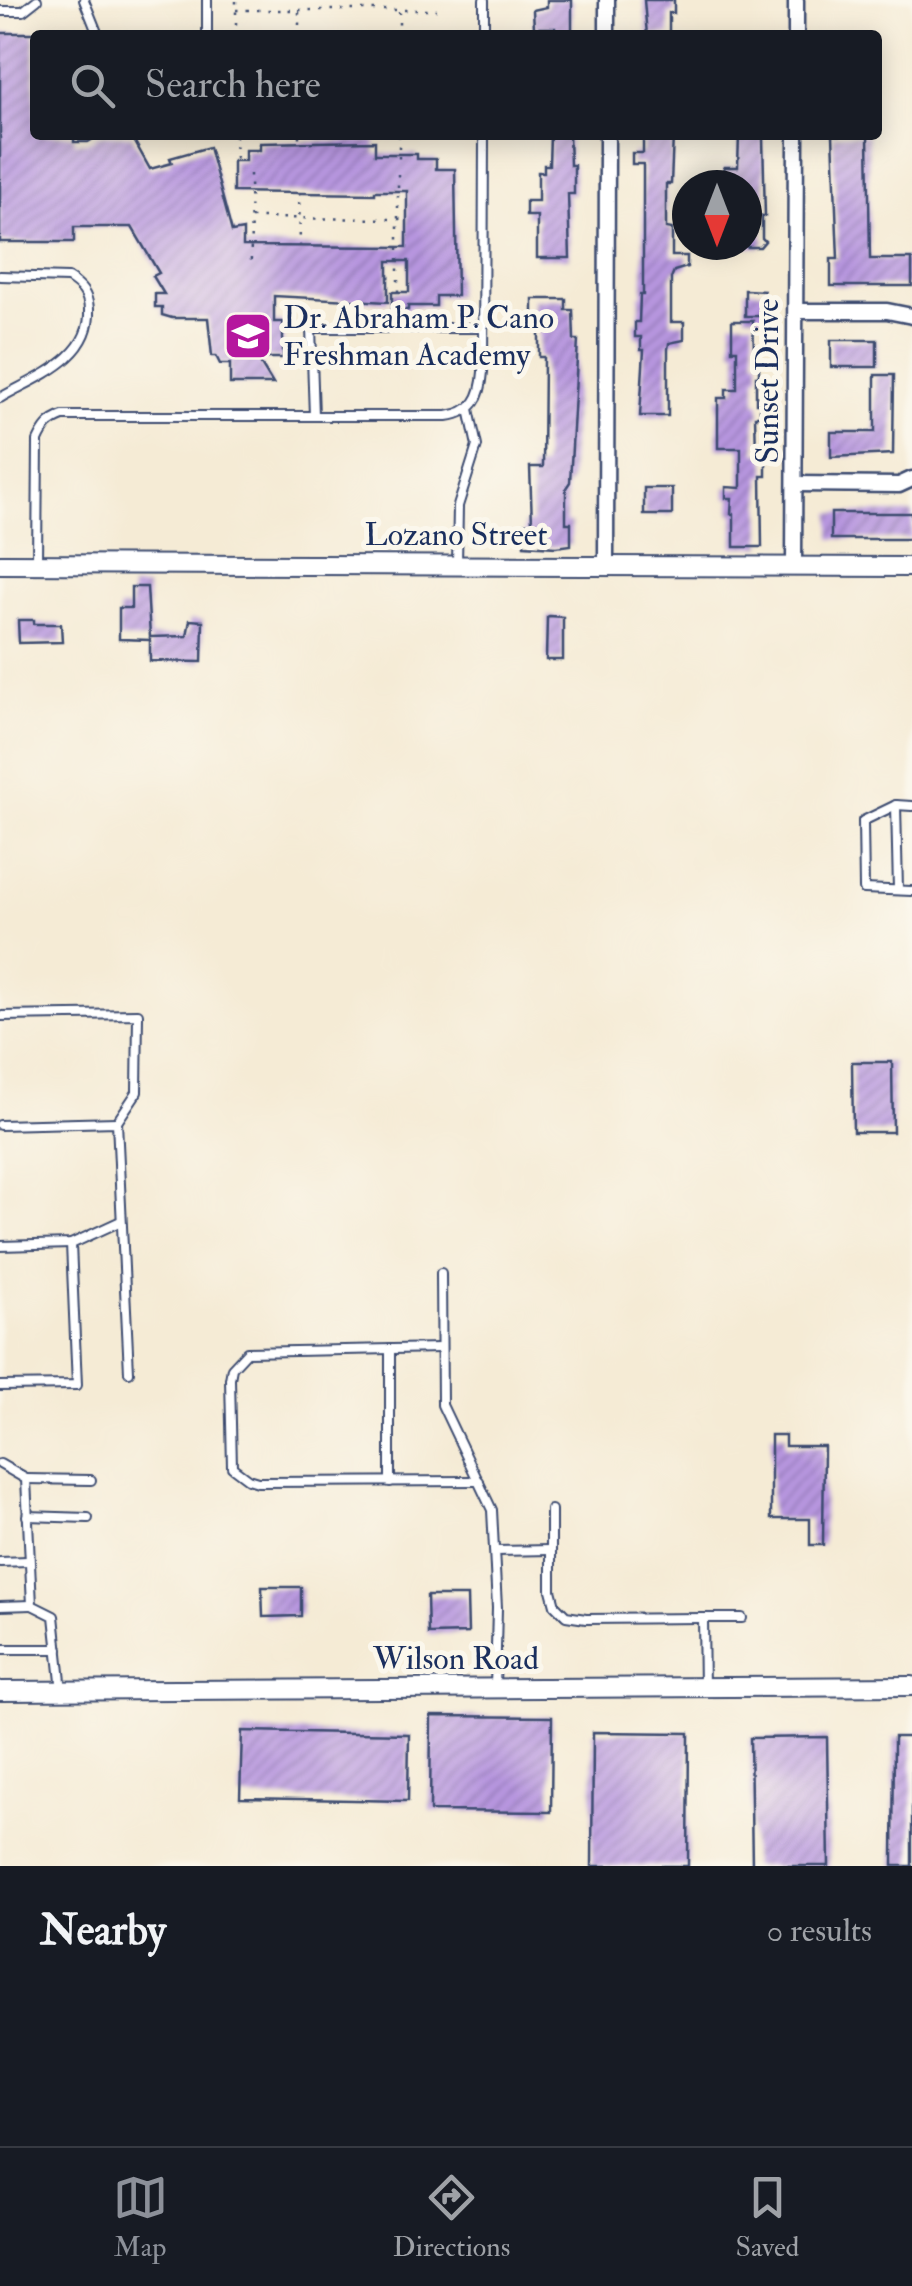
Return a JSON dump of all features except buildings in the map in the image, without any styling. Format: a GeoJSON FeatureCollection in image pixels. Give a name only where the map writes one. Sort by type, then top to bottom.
{"type":"FeatureCollection","features":[{"type":"Feature","properties":{"kind":"street"},"geometry":{"type":"LineString","coordinates":[[607,0],[607,30]]}},
{"type":"Feature","properties":{"kind":"street"},"geometry":{"type":"LineString","coordinates":[[796,0],[796,30]]}},
{"type":"Feature","properties":{"kind":"street"},"geometry":{"type":"LineString","coordinates":[[606,566],[607,140]]}},
{"type":"Feature","properties":{"kind":"street","name":"Sunset Drive"},"geometry":{"type":"LineString","coordinates":[[794,566],[796,140]]}},
{"type":"Feature","properties":{"kind":"street"},"geometry":{"type":"LineString","coordinates":[[796,311],[887,311],[912,316]]}},
{"type":"Feature","properties":{"kind":"street"},"geometry":{"type":"LineString","coordinates":[[796,484],[899,485],[912,480]]}},
{"type":"Feature","properties":{"kind":"street","name":"Lozano Street"},"geometry":{"type":"LineString","coordinates":[[0,564],[912,567]]}},
{"type":"Feature","properties":{"kind":"street","name":"Wilson Road"},"geometry":{"type":"LineString","coordinates":[[0,1691],[912,1686]]}},
{"type":"Feature","properties":{"kind":"lane"},"geometry":{"type":"LineString","coordinates":[[0,11],[23,11],[37,0]]}},
{"type":"Feature","properties":{"kind":"lane"},"geometry":{"type":"LineString","coordinates":[[84,0],[96,30]]}},
{"type":"Feature","properties":{"kind":"lane"},"geometry":{"type":"LineString","coordinates":[[206,0],[206,30]]}},
{"type":"Feature","properties":{"kind":"lane"},"geometry":{"type":"LineString","coordinates":[[484,0],[484,30]]}},
{"type":"Feature","properties":{"kind":"lane"},"geometry":{"type":"LineString","coordinates":[[36,564],[38,441],[42,431],[63,416],[447,416],[469,410],[477,402],[482,382],[484,140]]}},
{"type":"Feature","properties":{"kind":"lane"},"geometry":{"type":"LineString","coordinates":[[0,276],[68,278],[86,293],[90,314],[85,339],[72,356],[0,398]]}},
{"type":"Feature","properties":{"kind":"lane"},"geometry":{"type":"LineString","coordinates":[[314,416],[311,328],[484,328]]}},
{"type":"Feature","properties":{"kind":"lane"},"geometry":{"type":"LineString","coordinates":[[456,565],[458,506],[478,446],[469,410]]}},
{"type":"Feature","properties":{"kind":"lane"},"geometry":{"type":"LineString","coordinates":[[896,806],[898,890]]}},
{"type":"Feature","properties":{"kind":"lane"},"geometry":{"type":"LineString","coordinates":[[912,806],[896,806],[863,821],[864,889],[912,891]]}},
{"type":"Feature","properties":{"kind":"lane"},"geometry":{"type":"LineString","coordinates":[[0,1016],[138,1014],[137,1092],[117,1122],[129,1372]]}},
{"type":"Feature","properties":{"kind":"lane"},"geometry":{"type":"LineString","coordinates":[[0,1124],[117,1122]]}},
{"type":"Feature","properties":{"kind":"lane"},"geometry":{"type":"LineString","coordinates":[[0,1246],[71,1244],[122,1222]]}},
{"type":"Feature","properties":{"kind":"lane"},"geometry":{"type":"LineString","coordinates":[[0,1386],[77,1385],[71,1244]]}},
{"type":"Feature","properties":{"kind":"lane"},"geometry":{"type":"LineString","coordinates":[[441,1273],[442,1405],[492,1510],[496,1551],[495,1688]]}},
{"type":"Feature","properties":{"kind":"lane"},"geometry":{"type":"LineString","coordinates":[[441,1348],[257,1349],[238,1359],[232,1368],[231,1458],[239,1474],[258,1482],[480,1482]]}},
{"type":"Feature","properties":{"kind":"lane"},"geometry":{"type":"LineString","coordinates":[[390,1349],[390,1482]]}},
{"type":"Feature","properties":{"kind":"lane"},"geometry":{"type":"LineString","coordinates":[[0,1464],[26,1480],[90,1480]]}},
{"type":"Feature","properties":{"kind":"lane"},"geometry":{"type":"LineString","coordinates":[[26,1480],[32,1605]]}},
{"type":"Feature","properties":{"kind":"lane"},"geometry":{"type":"LineString","coordinates":[[551,1510],[552,1599],[566,1616],[586,1620],[742,1618]]}},
{"type":"Feature","properties":{"kind":"lane"},"geometry":{"type":"LineString","coordinates":[[27,1516],[88,1518]]}},
{"type":"Feature","properties":{"kind":"lane"},"geometry":{"type":"LineString","coordinates":[[496,1551],[551,1550]]}},
{"type":"Feature","properties":{"kind":"lane"},"geometry":{"type":"LineString","coordinates":[[0,1562],[28,1561]]}},
{"type":"Feature","properties":{"kind":"lane"},"geometry":{"type":"LineString","coordinates":[[0,1606],[32,1605],[54,1616],[62,1691]]}},
{"type":"Feature","properties":{"kind":"lane"},"geometry":{"type":"LineString","coordinates":[[704,1618],[704,1688]]}},
{"type":"Feature","properties":{"kind":"lane"},"geometry":{"type":"LineString","coordinates":[[0,1649],[58,1649]]}},
{"type":"Feature","properties":{"kind":"path"},"geometry":{"type":"LineString","coordinates":[[236,0],[236,30]]}},
{"type":"Feature","properties":{"kind":"path"},"geometry":{"type":"LineString","coordinates":[[236,10],[437,10]]}},
{"type":"Feature","properties":{"kind":"path"},"geometry":{"type":"LineString","coordinates":[[299,10],[299,30]]}},
{"type":"Feature","properties":{"kind":"path"},"geometry":{"type":"LineString","coordinates":[[399,10],[399,30]]}},
{"type":"Feature","properties":{"kind":"path"},"geometry":{"type":"LineString","coordinates":[[236,140],[236,161]]}},
{"type":"Feature","properties":{"kind":"path"},"geometry":{"type":"LineString","coordinates":[[398,140],[399,163]]}},
{"type":"Feature","properties":{"kind":"path"},"geometry":{"type":"LineString","coordinates":[[398,173],[398,292]]}},
{"type":"Feature","properties":{"kind":"path"},"geometry":{"type":"LineString","coordinates":[[250,174],[251,265]]}},
{"type":"Feature","properties":{"kind":"path"},"geometry":{"type":"LineString","coordinates":[[299,192],[300,246]]}},
{"type":"Feature","properties":{"kind":"path"},"geometry":{"type":"LineString","coordinates":[[251,218],[407,219]]}},
{"type":"Feature","properties":{"kind":"path"},"geometry":{"type":"LineString","coordinates":[[388,277],[398,277]]}},
{"type":"Feature","properties":{"kind":"place","name":"Dr. Abraham P. Cano Freshman Academy"},"geometry":{"type":"Point","coordinates":[248,336]}}]}
